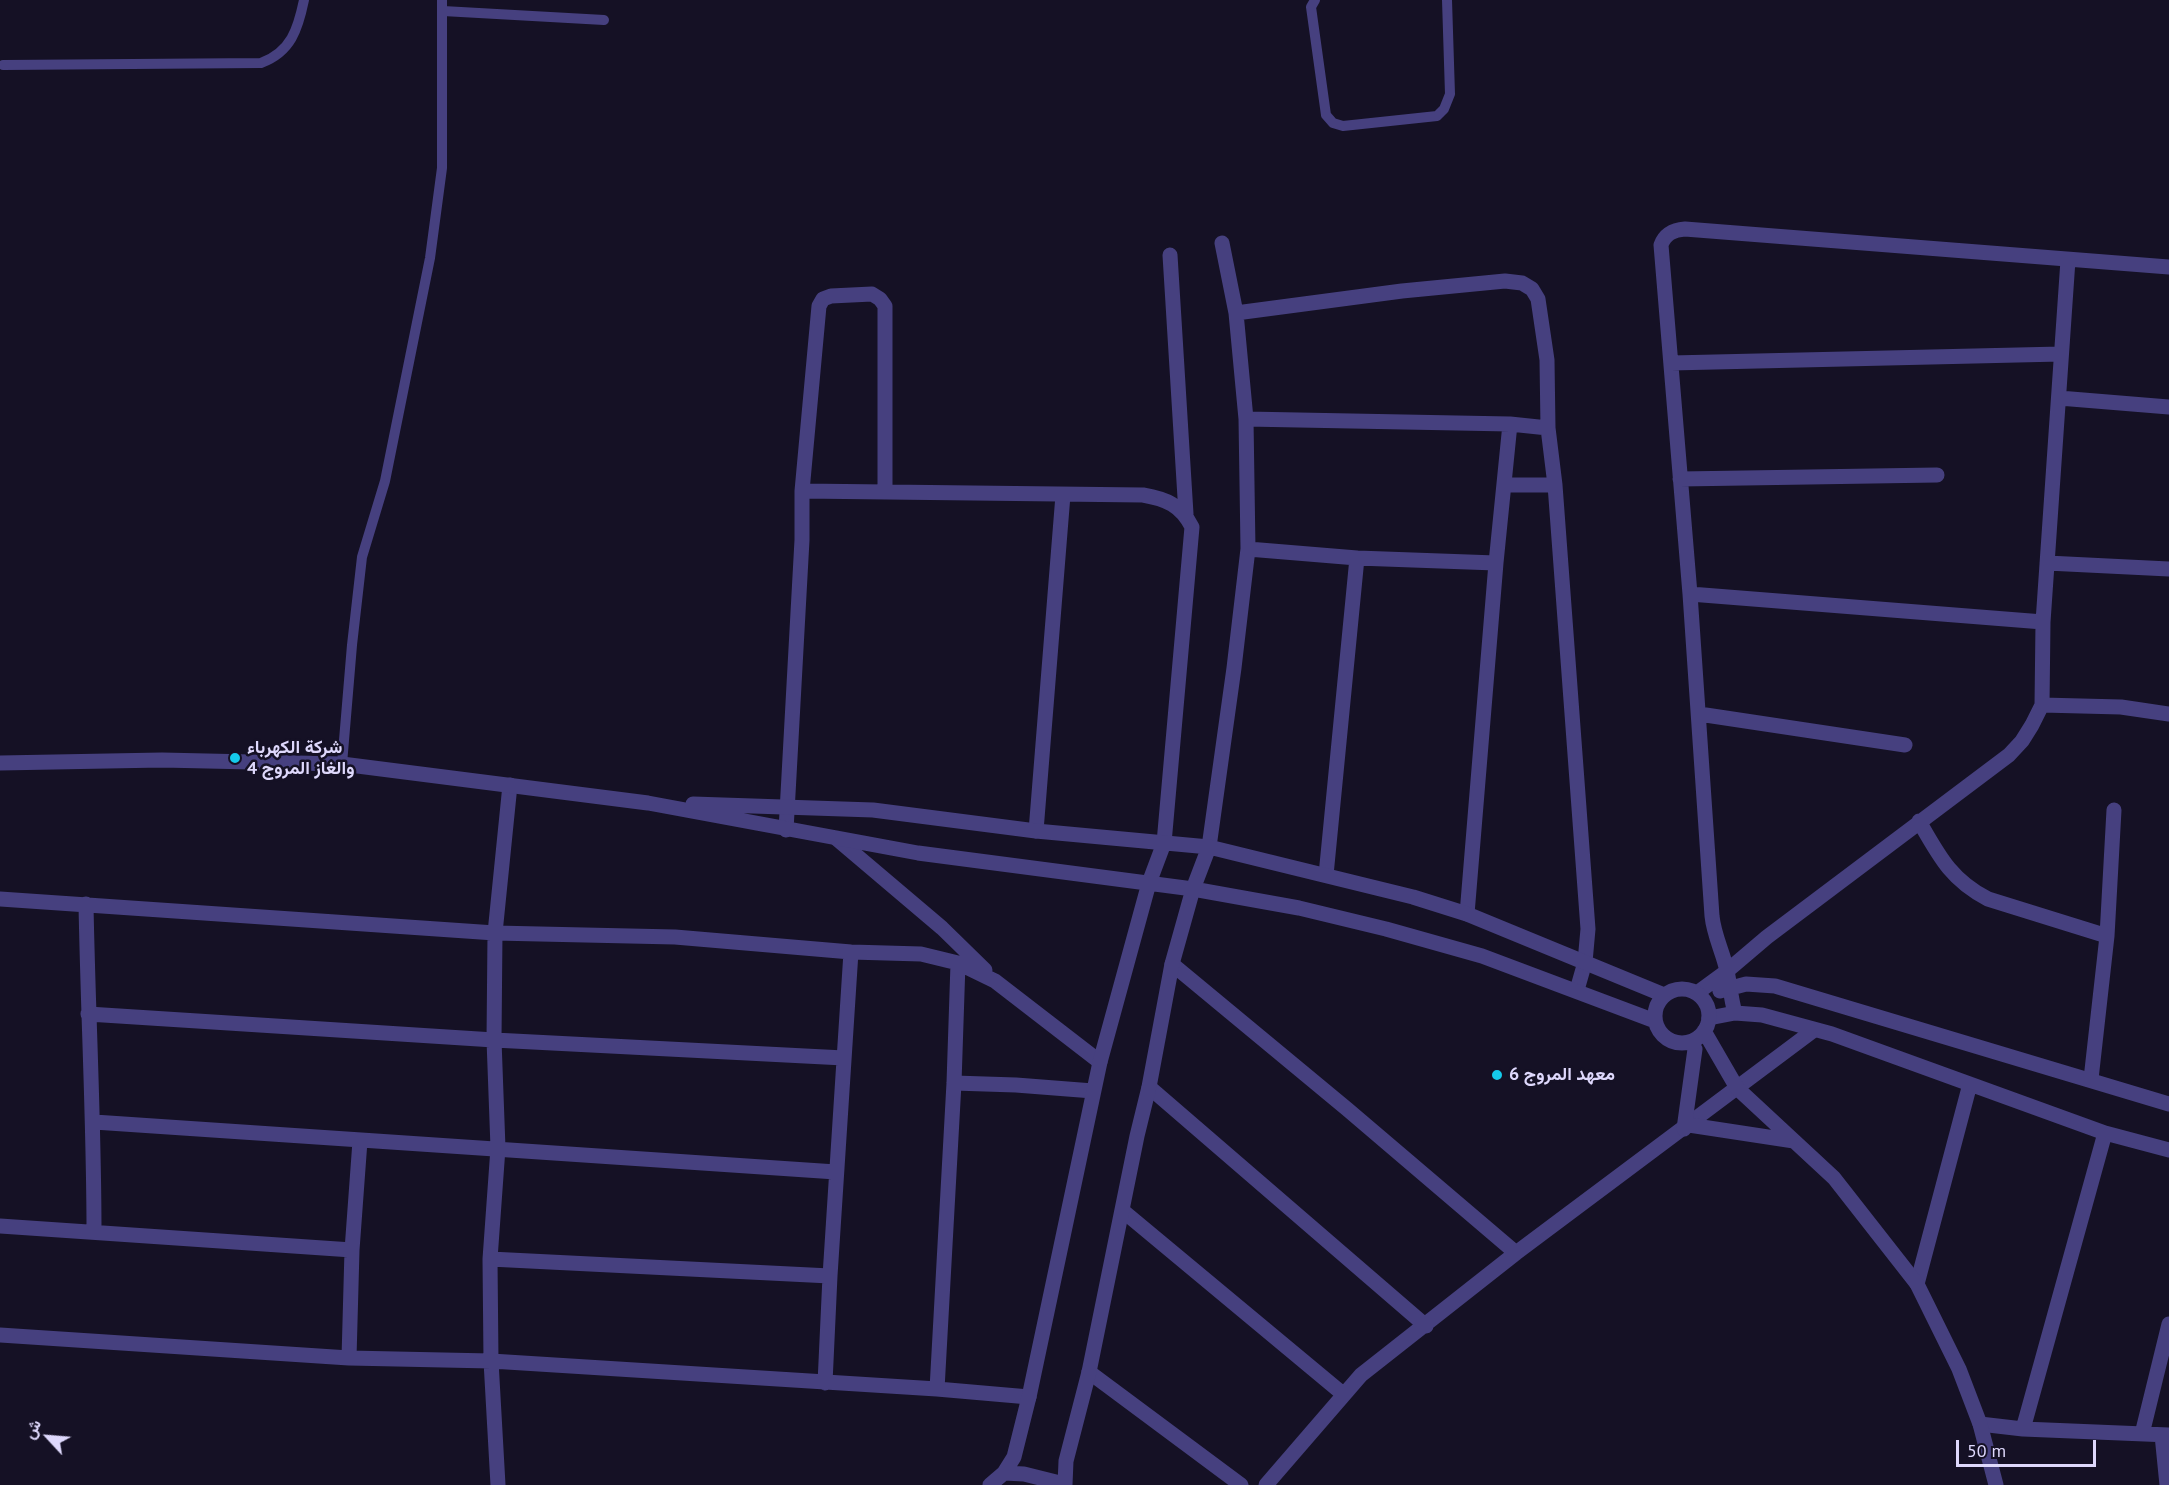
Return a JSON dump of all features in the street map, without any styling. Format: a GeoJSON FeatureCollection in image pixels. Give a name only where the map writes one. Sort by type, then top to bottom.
{"type":"FeatureCollection","features":[{"type":"Feature","properties":{"kind":"street"},"geometry":{"type":"LineString","coordinates":[[1735,1013],[1728,987],[1727,971],[1714,930],[1690,594],[1661,245],[1668,234],[1685,229],[2169,267]]}},
{"type":"Feature","properties":{"kind":"street"},"geometry":{"type":"LineString","coordinates":[[1004,1473],[1024,1474],[1065,1485],[1066,1461],[1089,1372],[1149,1087],[1172,964],[1193,889],[1209,848],[1248,549],[1246,419],[1236,313],[1222,243]]}},
{"type":"Feature","properties":{"kind":"street"},"geometry":{"type":"LineString","coordinates":[[990,1485],[1004,1473],[1014,1457],[1029,1397],[1100,1062],[1149,883],[1164,843],[1192,527],[1186,514],[1170,255]]}},
{"type":"Feature","properties":{"kind":"street"},"geometry":{"type":"LineString","coordinates":[[1700,996],[1767,937],[2009,755],[2027,733],[2042,705],[2043,622],[2068,260]]}},
{"type":"Feature","properties":{"kind":"street"},"geometry":{"type":"LineString","coordinates":[[1236,313],[1402,291],[1505,281],[1522,283],[1532,289],[1538,299],[1547,360],[1548,428],[1555,485],[1588,929],[1585,962],[1577,990]]}},
{"type":"Feature","properties":{"kind":"street"},"geometry":{"type":"LineString","coordinates":[[786,830],[802,540],[802,491],[819,306],[824,299],[831,296],[872,294],[885,306],[885,491]]}},
{"type":"Feature","properties":{"kind":"street"},"geometry":{"type":"LineString","coordinates":[[1671,363],[2061,354]]}},
{"type":"Feature","properties":{"kind":"street"},"geometry":{"type":"LineString","coordinates":[[2059,398],[2169,407]]}},
{"type":"Feature","properties":{"kind":"street"},"geometry":{"type":"LineString","coordinates":[[1246,419],[1510,424],[1548,428]]}},
{"type":"Feature","properties":{"kind":"street"},"geometry":{"type":"LineString","coordinates":[[1467,914],[1496,562],[1510,424]]}},
{"type":"Feature","properties":{"kind":"street"},"geometry":{"type":"LineString","coordinates":[[1680,480],[1937,475]]}},
{"type":"Feature","properties":{"kind":"street"},"geometry":{"type":"LineString","coordinates":[[1505,485],[1555,485]]}},
{"type":"Feature","properties":{"kind":"street"},"geometry":{"type":"LineString","coordinates":[[802,491],[1151,496],[1174,505],[1186,514]]}},
{"type":"Feature","properties":{"kind":"street"},"geometry":{"type":"LineString","coordinates":[[1036,831],[1063,495]]}},
{"type":"Feature","properties":{"kind":"street"},"geometry":{"type":"LineString","coordinates":[[1248,549],[1357,558],[1496,562]]}},
{"type":"Feature","properties":{"kind":"street"},"geometry":{"type":"LineString","coordinates":[[1326,874],[1357,558]]}},
{"type":"Feature","properties":{"kind":"street"},"geometry":{"type":"LineString","coordinates":[[2047,563],[2169,569]]}},
{"type":"Feature","properties":{"kind":"street"},"geometry":{"type":"LineString","coordinates":[[1690,594],[2043,622]]}},
{"type":"Feature","properties":{"kind":"street"},"geometry":{"type":"LineString","coordinates":[[2042,705],[2121,706],[2169,714]]}},
{"type":"Feature","properties":{"kind":"street"},"geometry":{"type":"LineString","coordinates":[[1699,714],[1905,745]]}},
{"type":"Feature","properties":{"kind":"street"},"geometry":{"type":"LineString","coordinates":[[0,763],[162,760],[342,764],[648,802],[786,830],[918,853],[1193,889],[1299,908],[1482,956],[1655,1021]]}},
{"type":"Feature","properties":{"kind":"street"},"geometry":{"type":"LineString","coordinates":[[498,1485],[491,1361],[490,1259],[498,1148],[494,1040],[495,933],[510,785]]}},
{"type":"Feature","properties":{"kind":"street"},"geometry":{"type":"LineString","coordinates":[[648,802],[873,810],[1036,831],[1209,848],[1326,874],[1467,914],[1664,995]]}},
{"type":"Feature","properties":{"kind":"street"},"geometry":{"type":"LineString","coordinates":[[2091,1079],[2107,936],[2114,810]]}},
{"type":"Feature","properties":{"kind":"street"},"geometry":{"type":"LineString","coordinates":[[1919,821],[1946,867],[1972,891],[1988,899],[2107,936]]}},
{"type":"Feature","properties":{"kind":"street"},"geometry":{"type":"LineString","coordinates":[[837,839],[942,928],[995,981],[1100,1062]]}},
{"type":"Feature","properties":{"kind":"street"},"geometry":{"type":"LineString","coordinates":[[0,899],[495,933],[675,938],[851,952],[921,954],[958,963],[995,981]]}},
{"type":"Feature","properties":{"kind":"street"},"geometry":{"type":"LineString","coordinates":[[86,904],[88,1014],[94,1122],[94,1231]]}},
{"type":"Feature","properties":{"kind":"street"},"geometry":{"type":"LineString","coordinates":[[825,1383],[851,952]]}},
{"type":"Feature","properties":{"kind":"street"},"geometry":{"type":"LineString","coordinates":[[937,1389],[954,1083],[958,963]]}},
{"type":"Feature","properties":{"kind":"street"},"geometry":{"type":"LineString","coordinates":[[1172,964],[1516,1253]]}},
{"type":"Feature","properties":{"kind":"street"},"geometry":{"type":"LineString","coordinates":[[1700,996],[1746,984],[1775,986],[2169,1104]]}},
{"type":"Feature","properties":{"kind":"street"},"geometry":{"type":"LineString","coordinates":[[1735,1085],[1707,1025],[1706,1004],[1700,996],[1684,989],[1664,995],[1656,1007],[1657,1028],[1667,1039],[1691,1046],[1834,1178],[1917,1284],[1959,1369],[1980,1424],[1996,1485]]}},
{"type":"Feature","properties":{"kind":"street"},"geometry":{"type":"LineString","coordinates":[[1687,1127],[1691,1046],[1707,1025],[1735,1013],[1762,1015],[1814,1030],[2104,1133],[2169,1150]]}},
{"type":"Feature","properties":{"kind":"street"},"geometry":{"type":"LineString","coordinates":[[88,1014],[494,1040],[844,1058]]}},
{"type":"Feature","properties":{"kind":"street"},"geometry":{"type":"LineString","coordinates":[[1266,1485],[1361,1376],[1516,1253],[1687,1127],[1735,1085],[1814,1030]]}},
{"type":"Feature","properties":{"kind":"street"},"geometry":{"type":"LineString","coordinates":[[954,1083],[1093,1091]]}},
{"type":"Feature","properties":{"kind":"street"},"geometry":{"type":"LineString","coordinates":[[1917,1284],[1970,1084]]}},
{"type":"Feature","properties":{"kind":"street"},"geometry":{"type":"LineString","coordinates":[[1149,1087],[1426,1326]]}},
{"type":"Feature","properties":{"kind":"street"},"geometry":{"type":"LineString","coordinates":[[94,1122],[836,1172]]}},
{"type":"Feature","properties":{"kind":"street"},"geometry":{"type":"LineString","coordinates":[[1687,1127],[1794,1141]]}},
{"type":"Feature","properties":{"kind":"street"},"geometry":{"type":"LineString","coordinates":[[2023,1429],[2104,1133]]}},
{"type":"Feature","properties":{"kind":"street"},"geometry":{"type":"LineString","coordinates":[[349,1358],[352,1250],[360,1141]]}},
{"type":"Feature","properties":{"kind":"street"},"geometry":{"type":"LineString","coordinates":[[1123,1211],[1343,1394]]}},
{"type":"Feature","properties":{"kind":"street"},"geometry":{"type":"LineString","coordinates":[[0,1226],[352,1250]]}},
{"type":"Feature","properties":{"kind":"street"},"geometry":{"type":"LineString","coordinates":[[490,1259],[830,1275]]}},
{"type":"Feature","properties":{"kind":"street"},"geometry":{"type":"LineString","coordinates":[[2142,1434],[2169,1324]]}},
{"type":"Feature","properties":{"kind":"street"},"geometry":{"type":"LineString","coordinates":[[0,1335],[349,1358],[491,1361],[937,1389],[1029,1397]]}},
{"type":"Feature","properties":{"kind":"street"},"geometry":{"type":"LineString","coordinates":[[1089,1372],[1241,1485]]}},
{"type":"Feature","properties":{"kind":"street"},"geometry":{"type":"LineString","coordinates":[[1980,1424],[2023,1429],[2165,1435],[2167,1485]]}},
{"type":"Feature","properties":{"kind":"lane"},"geometry":{"type":"LineString","coordinates":[[3,65],[261,63],[274,58],[287,45],[298,28],[304,0]]}},
{"type":"Feature","properties":{"kind":"lane"},"geometry":{"type":"LineString","coordinates":[[1315,0],[1311,7],[1326,115],[1333,123],[1343,126],[1437,117],[1444,109],[1450,94],[1447,0]]}},
{"type":"Feature","properties":{"kind":"lane"},"geometry":{"type":"LineString","coordinates":[[342,764],[362,557],[385,481],[422,297],[442,168],[442,5],[604,20]]}},
{"type":"Feature","properties":{"kind":"place","name":"شركة الكهرباء والغاز المروج 4"},"geometry":{"type":"Point","coordinates":[235,758]}},
{"type":"Feature","properties":{"kind":"place","name":"معهد المروج 6"},"geometry":{"type":"Point","coordinates":[1497,1075]}}]}
